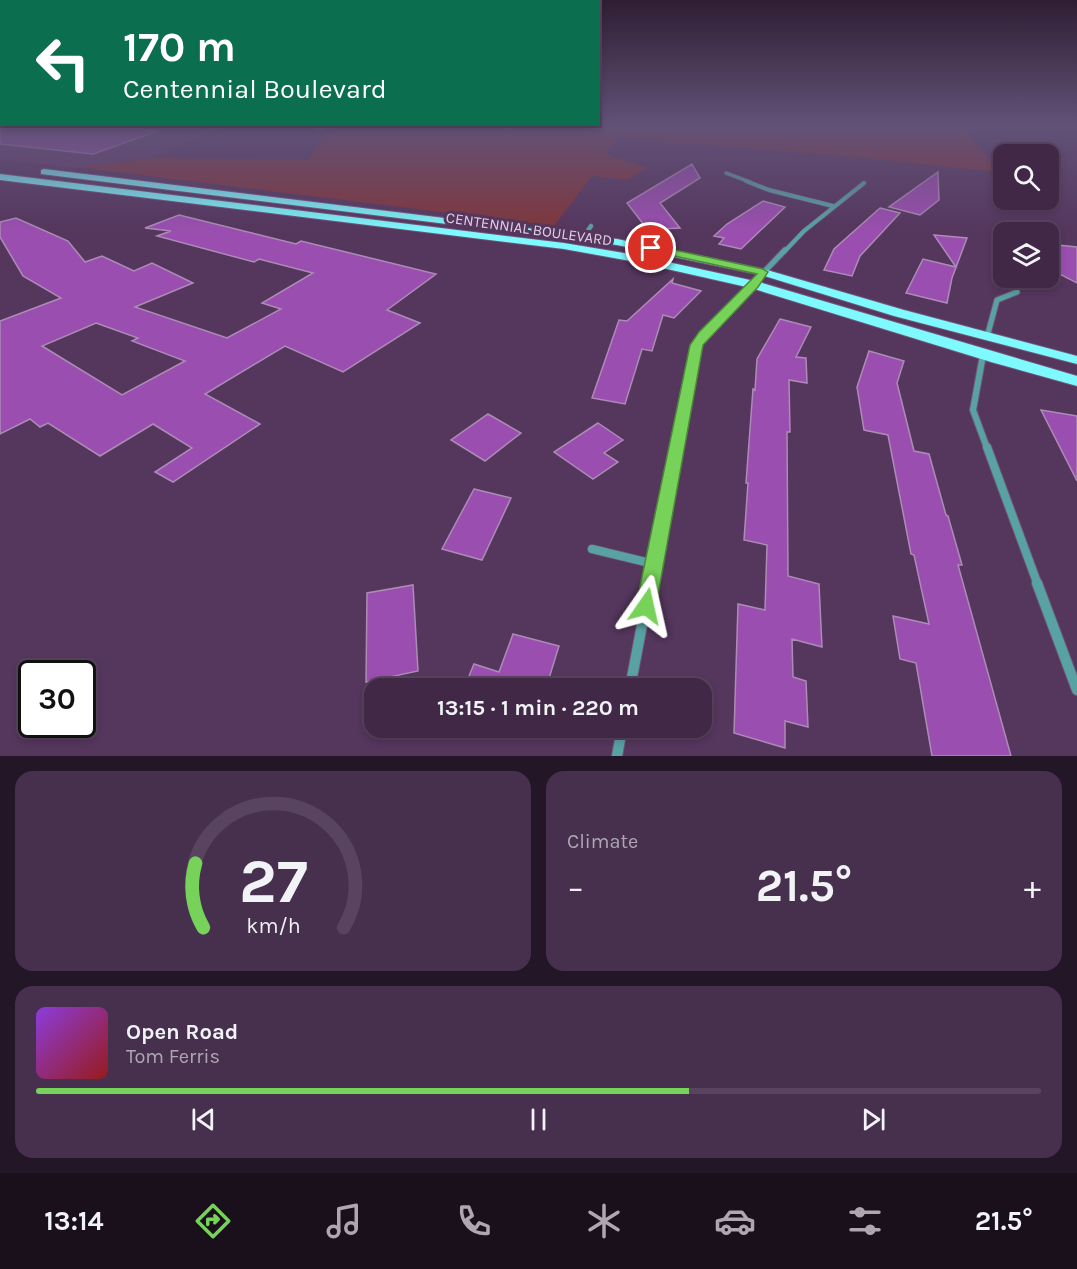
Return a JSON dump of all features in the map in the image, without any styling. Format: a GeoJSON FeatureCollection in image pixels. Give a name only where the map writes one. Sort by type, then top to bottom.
{"type":"FeatureCollection","features":[{"type":"Feature","properties":{"kind":"main road","name":"CENTENNIAL BOULEVARD"},"geometry":{"type":"LineString","coordinates":[[0,167],[584,236],[709,259],[763,272],[987,338],[1077,360]]}},
{"type":"Feature","properties":{"kind":"main road","name":"CENTENNIAL BOULEVARD"},"geometry":{"type":"LineString","coordinates":[[0,177],[564,246],[657,263],[754,285],[983,355],[1077,381]]}},
{"type":"Feature","properties":{"kind":"street"},"geometry":{"type":"LineString","coordinates":[[726,173],[769,190],[833,206]]}},
{"type":"Feature","properties":{"kind":"street"},"geometry":{"type":"LineString","coordinates":[[632,678],[696,345],[804,231],[864,183]]}},
{"type":"Feature","properties":{"kind":"street"},"geometry":{"type":"LineString","coordinates":[[584,236],[591,226]]}},
{"type":"Feature","properties":{"kind":"street"},"geometry":{"type":"LineString","coordinates":[[987,338],[997,300],[1017,292]]}},
{"type":"Feature","properties":{"kind":"street"},"geometry":{"type":"LineString","coordinates":[[983,355],[973,410],[1077,690]]}},
{"type":"Feature","properties":{"kind":"street"},"geometry":{"type":"LineString","coordinates":[[592,549],[654,564]]}},
{"type":"Feature","properties":{"kind":"street"},"geometry":{"type":"LineString","coordinates":[[616,756],[620,738]]}},
{"type":"Feature","properties":{"kind":"shaded area"},"geometry":{"type":"Polygon","coordinates":[[[18,161],[124,161],[73,168],[18,161]]]}},
{"type":"Feature","properties":{"kind":"shaded area"},"geometry":{"type":"Polygon","coordinates":[[[126,161],[627,161],[646,168],[628,180],[592,176],[554,226],[77,167],[126,161]]]}},
{"type":"Feature","properties":{"kind":"shaded area"},"geometry":{"type":"Polygon","coordinates":[[[896,161],[991,161],[993,171],[896,161]]]}},
{"type":"Feature","properties":{"kind":"building"},"geometry":{"type":"Polygon","coordinates":[[[692,164],[700,178],[660,203],[680,228],[659,229],[655,225],[644,225],[627,203],[692,164]]]}},
{"type":"Feature","properties":{"kind":"building"},"geometry":{"type":"Polygon","coordinates":[[[938,172],[939,200],[920,215],[889,207],[938,172]]]}},
{"type":"Feature","properties":{"kind":"building"},"geometry":{"type":"Polygon","coordinates":[[[763,201],[785,207],[741,249],[719,244],[724,238],[714,236],[727,224],[763,201]]]}},
{"type":"Feature","properties":{"kind":"building"},"geometry":{"type":"Polygon","coordinates":[[[880,208],[900,213],[860,256],[852,276],[824,270],[834,249],[880,208]]]}},
{"type":"Feature","properties":{"kind":"building"},"geometry":{"type":"Polygon","coordinates":[[[179,215],[296,244],[301,241],[436,274],[387,310],[420,323],[343,372],[285,346],[205,394],[260,424],[173,482],[155,472],[192,448],[153,424],[100,456],[48,423],[40,427],[30,419],[0,434],[0,321],[61,298],[23,276],[0,237],[0,222],[16,218],[68,241],[85,262],[102,256],[134,271],[152,263],[193,283],[135,307],[227,338],[281,309],[262,303],[313,273],[259,259],[254,262],[157,236],[171,231],[145,228],[179,215]],[[96,323],[42,346],[122,395],[185,361],[132,341],[138,338],[96,323]]]}},
{"type":"Feature","properties":{"kind":"building"},"geometry":{"type":"Polygon","coordinates":[[[934,235],[967,238],[952,278],[947,303],[906,293],[923,259],[956,267],[934,235]]]}},
{"type":"Feature","properties":{"kind":"building"},"geometry":{"type":"Polygon","coordinates":[[[1059,245],[1077,247],[1077,283],[1059,274],[1059,245]]]}},
{"type":"Feature","properties":{"kind":"building"},"geometry":{"type":"Polygon","coordinates":[[[673,279],[672,283],[701,291],[674,318],[663,315],[652,351],[642,349],[625,404],[592,398],[619,320],[627,321],[673,279]]]}},
{"type":"Feature","properties":{"kind":"building"},"geometry":{"type":"Polygon","coordinates":[[[780,319],[811,327],[796,357],[806,358],[807,383],[789,380],[788,576],[819,584],[822,647],[792,639],[793,677],[806,681],[808,727],[785,721],[785,748],[734,733],[738,604],[765,610],[767,545],[744,540],[753,389],[755,390],[757,359],[780,319]]]}},
{"type":"Feature","properties":{"kind":"building"},"geometry":{"type":"Polygon","coordinates":[[[869,351],[904,361],[897,383],[914,451],[929,454],[962,565],[958,565],[1011,756],[932,756],[916,663],[900,659],[893,616],[929,624],[914,555],[911,554],[888,435],[864,430],[857,387],[869,351]]]}},
{"type":"Feature","properties":{"kind":"building"},"geometry":{"type":"Polygon","coordinates":[[[1041,410],[1077,416],[1077,481],[1041,410]]]}},
{"type":"Feature","properties":{"kind":"building"},"geometry":{"type":"Polygon","coordinates":[[[488,414],[521,433],[485,461],[451,440],[488,414]]]}},
{"type":"Feature","properties":{"kind":"building"},"geometry":{"type":"Polygon","coordinates":[[[598,423],[623,440],[604,453],[618,462],[593,479],[554,452],[598,423]]]}},
{"type":"Feature","properties":{"kind":"building"},"geometry":{"type":"Polygon","coordinates":[[[474,489],[511,498],[482,560],[442,549],[474,489]]]}},
{"type":"Feature","properties":{"kind":"building"},"geometry":{"type":"Polygon","coordinates":[[[413,585],[418,671],[385,678],[366,678],[367,593],[413,585]]]}},
{"type":"Feature","properties":{"kind":"building"},"geometry":{"type":"Polygon","coordinates":[[[513,634],[559,646],[549,678],[468,678],[474,664],[499,672],[513,634]]]}},
{"type":"Feature","properties":{"kind":"route"},"geometry":{"type":"LineString","coordinates":[[646,606],[696,345],[703,335],[754,285],[763,272],[651,248]]}}]}
